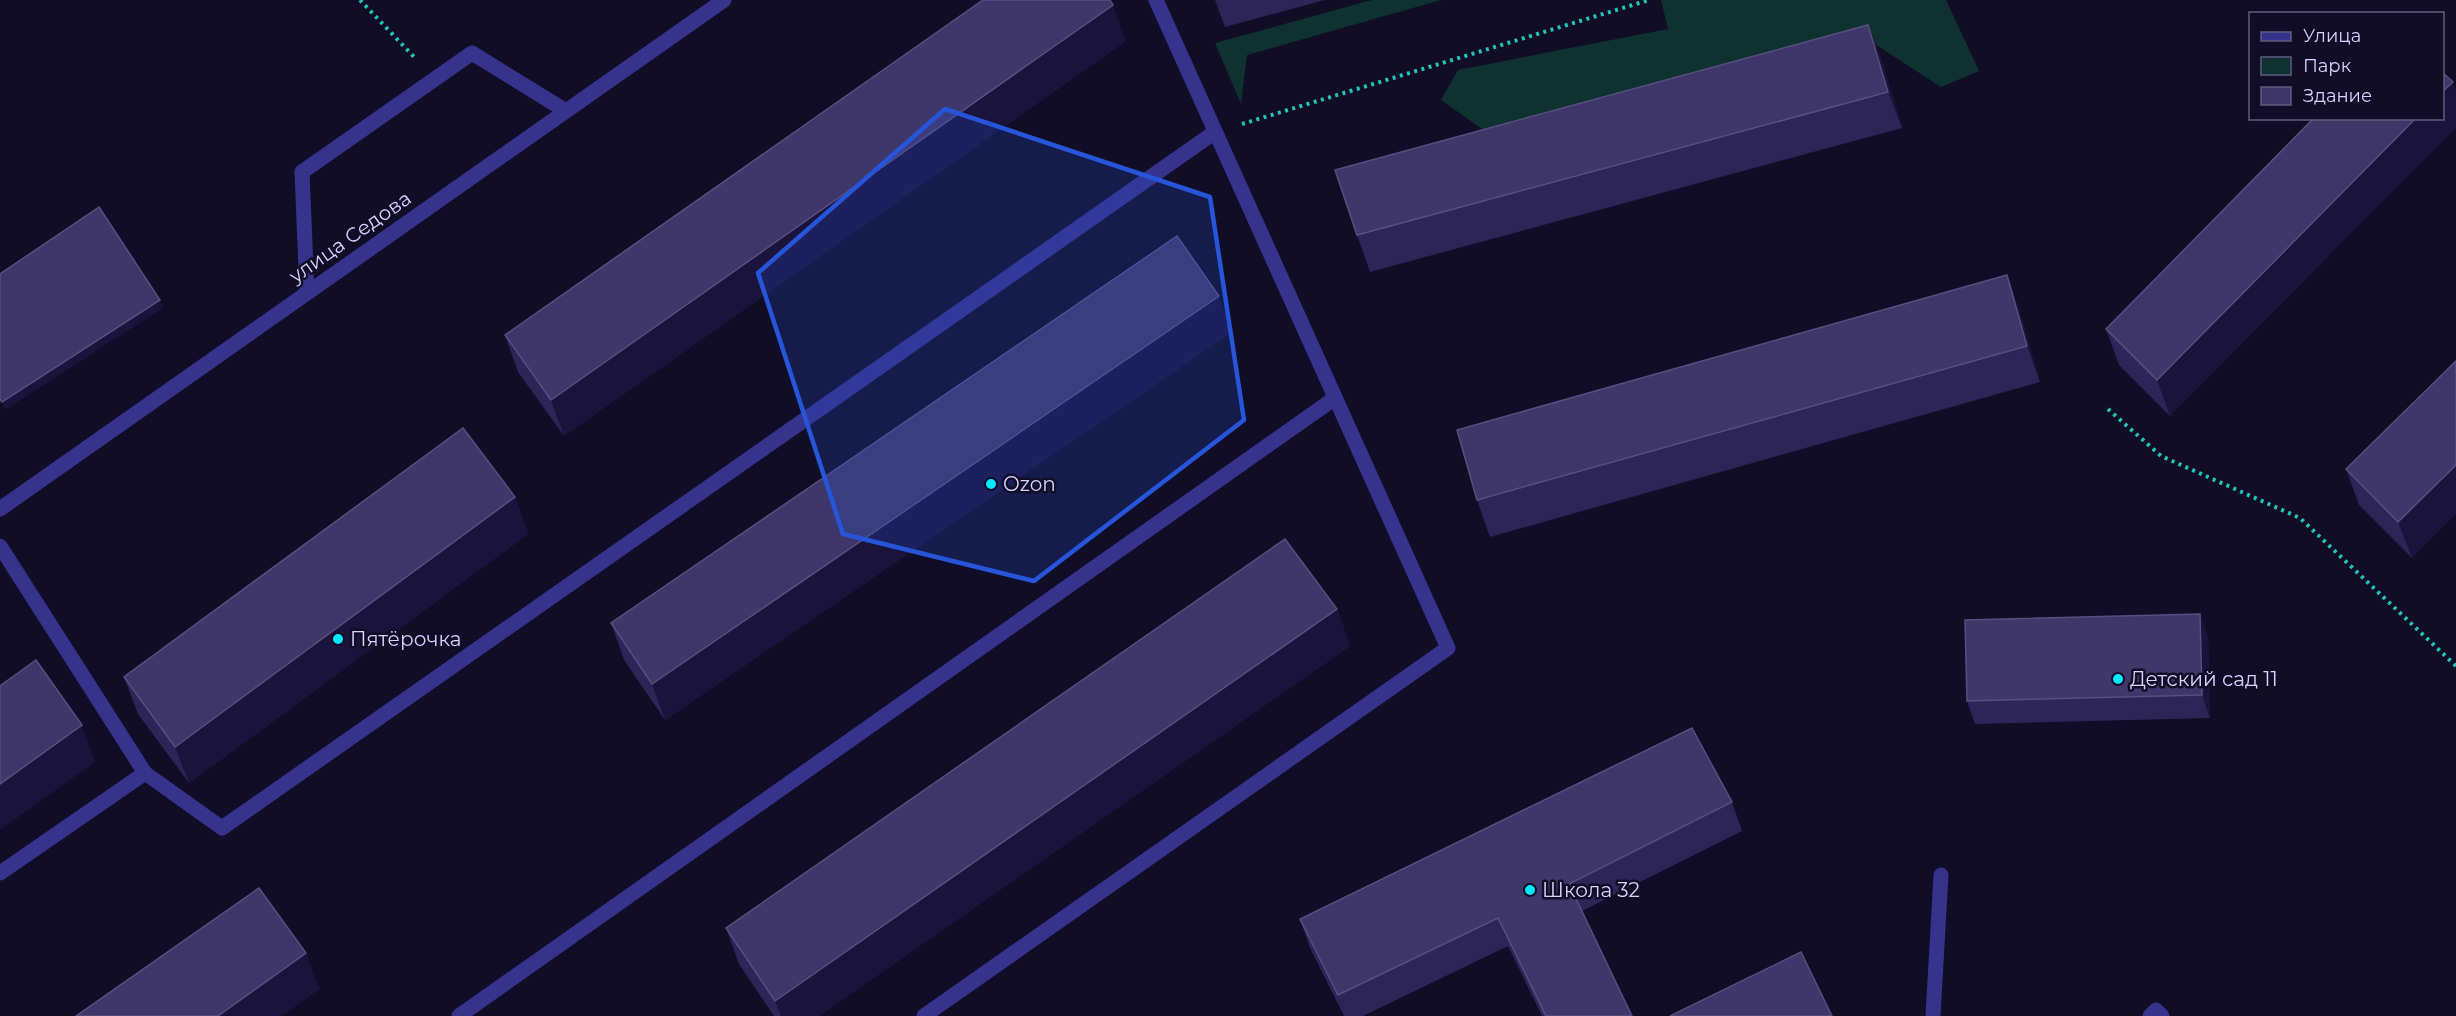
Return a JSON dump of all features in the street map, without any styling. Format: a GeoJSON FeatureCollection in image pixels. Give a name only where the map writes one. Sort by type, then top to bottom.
{"type":"FeatureCollection","features":[{"type":"Feature","properties":{"kind":"street","name":"улица Седова"},"geometry":{"type":"LineString","coordinates":[[0,509],[724,0]]}},
{"type":"Feature","properties":{"kind":"street"},"geometry":{"type":"LineString","coordinates":[[924,1016],[1448,648],[1156,0]]}},
{"type":"Feature","properties":{"kind":"street"},"geometry":{"type":"LineString","coordinates":[[307,293],[302,172],[472,53],[566,111]]}},
{"type":"Feature","properties":{"kind":"street"},"geometry":{"type":"LineString","coordinates":[[0,546],[145,773],[222,828],[1215,132]]}},
{"type":"Feature","properties":{"kind":"street"},"geometry":{"type":"LineString","coordinates":[[459,1016],[1335,398]]}},
{"type":"Feature","properties":{"kind":"street"},"geometry":{"type":"LineString","coordinates":[[0,873],[145,773]]}},
{"type":"Feature","properties":{"kind":"street"},"geometry":{"type":"LineString","coordinates":[[1933,1016],[1941,875]]}},
{"type":"Feature","properties":{"kind":"street"},"geometry":{"type":"LineString","coordinates":[[2150,1016],[2156,1010],[2162,1016]]}},
{"type":"Feature","properties":{"kind":"path"},"geometry":{"type":"LineString","coordinates":[[360,0],[435,79]]}},
{"type":"Feature","properties":{"kind":"path"},"geometry":{"type":"LineString","coordinates":[[1215,132],[1649,0]]}},
{"type":"Feature","properties":{"kind":"path"},"geometry":{"type":"LineString","coordinates":[[2108,409],[2161,456],[2300,518],[2456,666]]}},
{"type":"Feature","properties":{"kind":"highlighted area"},"geometry":{"type":"Polygon","coordinates":[[[945,109],[1210,197],[1244,420],[1034,581],[843,534],[758,273],[945,109]]]}},
{"type":"Feature","properties":{"kind":"green space"},"geometry":{"type":"Polygon","coordinates":[[[1372,0],[1441,0],[1247,55],[1241,104],[1215,43],[1372,0]]]}},
{"type":"Feature","properties":{"kind":"green space"},"geometry":{"type":"Polygon","coordinates":[[[1661,0],[1946,0],[1979,71],[1941,87],[1867,39],[1499,141],[1441,100],[1458,70],[1668,29],[1661,0]]]}},
{"type":"Feature","properties":{"kind":"building"},"geometry":{"type":"Polygon","coordinates":[[[983,0],[1110,0],[1113,5],[551,400],[505,335],[983,0]]]}},
{"type":"Feature","properties":{"kind":"building"},"geometry":{"type":"Polygon","coordinates":[[[1868,25],[1888,92],[1357,235],[1335,170],[1868,25]]]}},
{"type":"Feature","properties":{"kind":"building"},"geometry":{"type":"Polygon","coordinates":[[[2444,74],[2453,82],[2444,90],[2444,74]]]}},
{"type":"Feature","properties":{"kind":"building"},"geometry":{"type":"Polygon","coordinates":[[[2312,120],[2414,120],[2157,380],[2106,329],[2312,120]]]}},
{"type":"Feature","properties":{"kind":"building"},"geometry":{"type":"Polygon","coordinates":[[[99,207],[160,300],[2,402],[0,399],[0,274],[99,207]]]}},
{"type":"Feature","properties":{"kind":"building"},"geometry":{"type":"Polygon","coordinates":[[[1177,236],[1219,296],[652,684],[611,623],[1177,236]]]}},
{"type":"Feature","properties":{"kind":"building"},"geometry":{"type":"Polygon","coordinates":[[[2007,275],[2027,346],[1477,500],[1457,430],[2007,275]]]}},
{"type":"Feature","properties":{"kind":"building"},"geometry":{"type":"Polygon","coordinates":[[[2456,361],[2456,465],[2398,522],[2346,469],[2456,361]]]}},
{"type":"Feature","properties":{"kind":"building"},"geometry":{"type":"Polygon","coordinates":[[[463,428],[515,497],[175,747],[124,677],[463,428]]]}},
{"type":"Feature","properties":{"kind":"building"},"geometry":{"type":"Polygon","coordinates":[[[1285,539],[1337,609],[775,1001],[726,928],[1285,539]]]}},
{"type":"Feature","properties":{"kind":"building"},"geometry":{"type":"Polygon","coordinates":[[[2200,614],[2202,695],[1967,701],[1965,620],[2200,614]]]}},
{"type":"Feature","properties":{"kind":"building"},"geometry":{"type":"Polygon","coordinates":[[[36,660],[82,725],[0,784],[0,686],[36,660]]]}},
{"type":"Feature","properties":{"kind":"building"},"geometry":{"type":"Polygon","coordinates":[[[1692,728],[1732,802],[1569,884],[1632,1016],[1546,1016],[1498,918],[1338,995],[1300,919],[1692,728]]]}},
{"type":"Feature","properties":{"kind":"building"},"geometry":{"type":"Polygon","coordinates":[[[259,888],[306,953],[218,1016],[76,1016],[259,888]]]}},
{"type":"Feature","properties":{"kind":"building"},"geometry":{"type":"Polygon","coordinates":[[[1801,952],[1832,1016],[1670,1016],[1801,952]]]}},
{"type":"Feature","properties":{"kind":"place","name":"Ozon"},"geometry":{"type":"Point","coordinates":[991,484]}},
{"type":"Feature","properties":{"kind":"place","name":"Пятёрочка"},"geometry":{"type":"Point","coordinates":[338,639]}},
{"type":"Feature","properties":{"kind":"place","name":"Детский сад 11"},"geometry":{"type":"Point","coordinates":[2118,679]}},
{"type":"Feature","properties":{"kind":"place","name":"Школа 32"},"geometry":{"type":"Point","coordinates":[1530,890]}}]}
